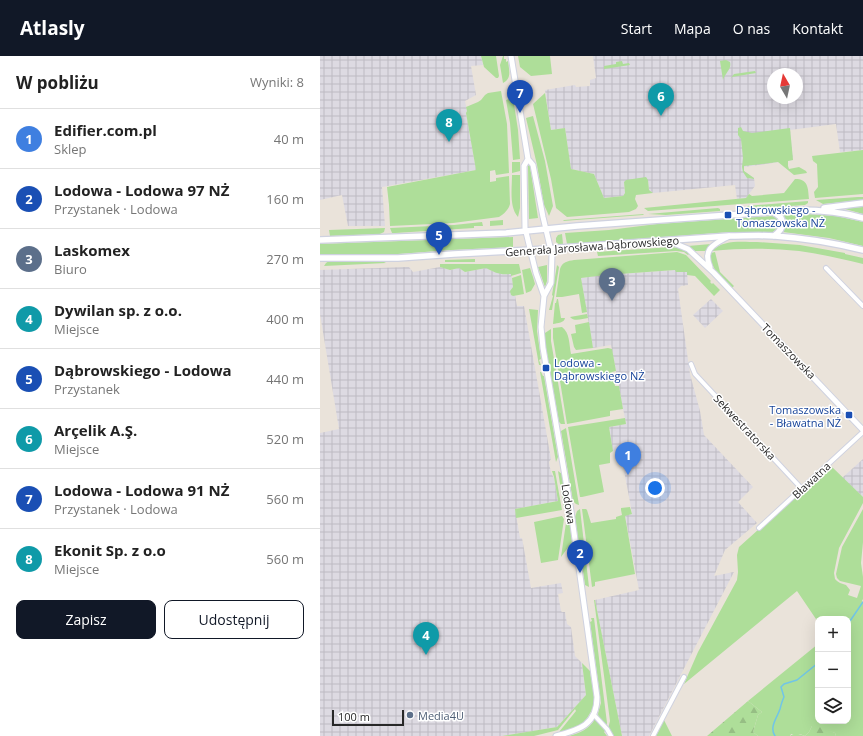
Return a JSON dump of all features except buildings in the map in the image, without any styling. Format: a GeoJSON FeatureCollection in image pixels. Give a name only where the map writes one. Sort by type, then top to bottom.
{"type":"FeatureCollection","features":[{"type":"Feature","properties":{"kind":"main road","name":"Generała Jarosława Dąbrowskiego"},"geometry":{"type":"LineString","coordinates":[[320,240],[526,232],[577,226],[812,210],[863,203]]}},
{"type":"Feature","properties":{"kind":"main road","name":"Generała Jarosława Dąbrowskiego"},"geometry":{"type":"LineString","coordinates":[[812,210],[835,212],[863,218]]}},
{"type":"Feature","properties":{"kind":"main road"},"geometry":{"type":"LineString","coordinates":[[773,212],[779,215],[782,225],[781,230],[774,236]]}},
{"type":"Feature","properties":{"kind":"main road","name":"Generała Jarosława Dąbrowskiego"},"geometry":{"type":"LineString","coordinates":[[320,258],[398,258],[729,236],[774,236],[809,239],[863,250]]}},
{"type":"Feature","properties":{"kind":"street","name":"Lodowa"},"geometry":{"type":"LineString","coordinates":[[511,56],[528,159],[533,165],[552,259],[551,283],[544,296]]}},
{"type":"Feature","properties":{"kind":"street","name":"Lodowa"},"geometry":{"type":"LineString","coordinates":[[528,159],[524,166],[524,219],[530,250],[544,296],[541,327],[543,348],[583,591],[597,704],[594,715]]}},
{"type":"Feature","properties":{"kind":"street","name":"Tomaszowska"},"geometry":{"type":"LineString","coordinates":[[714,273],[708,262],[708,251],[714,245],[729,236]]}},
{"type":"Feature","properties":{"kind":"street","name":"Tomaszowska"},"geometry":{"type":"LineString","coordinates":[[669,241],[688,249],[714,273],[863,431]]}},
{"type":"Feature","properties":{"kind":"street"},"geometry":{"type":"LineString","coordinates":[[826,268],[863,306]]}},
{"type":"Feature","properties":{"kind":"street","name":"Sekwestratorska"},"geometry":{"type":"LineString","coordinates":[[691,364],[695,374],[802,489]]}},
{"type":"Feature","properties":{"kind":"street","name":"Bławatna"},"geometry":{"type":"LineString","coordinates":[[759,528],[863,431]]}},
{"type":"Feature","properties":{"kind":"street"},"geometry":{"type":"LineString","coordinates":[[653,736],[684,677]]}},
{"type":"Feature","properties":{"kind":"street"},"geometry":{"type":"LineString","coordinates":[[556,736],[584,726],[594,715],[611,736]]}},
{"type":"Feature","properties":{"kind":"shaded area"},"geometry":{"type":"Polygon","coordinates":[[[320,56],[481,56],[483,65],[471,66],[476,95],[465,101],[476,170],[382,187],[385,226],[348,226],[342,195],[320,200],[320,56]]]}},
{"type":"Feature","properties":{"kind":"shaded area"},"geometry":{"type":"Polygon","coordinates":[[[593,56],[863,56],[863,150],[840,152],[836,124],[790,130],[793,160],[744,167],[744,171],[754,178],[755,186],[746,198],[737,199],[735,185],[653,193],[649,190],[648,180],[624,182],[625,193],[623,196],[604,198],[594,174],[571,169],[565,128],[551,130],[545,90],[575,85],[576,87],[590,86],[590,80],[596,78],[593,56]]]}},
{"type":"Feature","properties":{"kind":"shaded area"},"geometry":{"type":"Polygon","coordinates":[[[409,267],[413,272],[440,267],[450,270],[459,268],[465,272],[486,268],[492,271],[511,274],[517,306],[524,306],[551,459],[549,462],[551,473],[554,478],[558,501],[515,509],[531,588],[561,583],[563,593],[558,594],[561,611],[565,612],[567,624],[571,627],[575,656],[582,663],[586,695],[557,727],[502,736],[320,736],[320,433],[339,429],[320,314],[320,270],[409,267]]]}},
{"type":"Feature","properties":{"kind":"shaded area"},"geometry":{"type":"Polygon","coordinates":[[[676,270],[676,272],[687,272],[688,285],[681,286],[678,289],[690,374],[700,411],[704,435],[753,487],[738,502],[757,523],[725,550],[714,576],[734,572],[649,736],[622,736],[595,600],[639,590],[625,515],[632,514],[630,502],[620,450],[613,451],[609,427],[626,424],[611,345],[593,348],[581,278],[676,270]]]}},
{"type":"Feature","properties":{"kind":"shaded area"},"geometry":{"type":"Polygon","coordinates":[[[711,299],[723,311],[705,328],[693,315],[711,299]]]}},
{"type":"Feature","properties":{"kind":"shaded area"},"geometry":{"type":"Polygon","coordinates":[[[863,459],[863,497],[842,478],[863,459]]]}},
{"type":"Feature","properties":{"kind":"green space"},"geometry":{"type":"Polygon","coordinates":[[[481,56],[496,56],[498,78],[496,78],[484,67],[481,56]]]}},
{"type":"Feature","properties":{"kind":"green space"},"geometry":{"type":"Polygon","coordinates":[[[503,56],[504,59],[506,59],[506,62],[508,61],[509,77],[503,83],[500,65],[503,56]]]}},
{"type":"Feature","properties":{"kind":"green space"},"geometry":{"type":"Polygon","coordinates":[[[518,56],[550,56],[552,74],[531,76],[520,67],[518,56]]]}},
{"type":"Feature","properties":{"kind":"green space"},"geometry":{"type":"Polygon","coordinates":[[[726,60],[730,62],[730,67],[723,80],[720,61],[726,60]]]}},
{"type":"Feature","properties":{"kind":"green space"},"geometry":{"type":"Polygon","coordinates":[[[622,61],[623,64],[629,63],[630,65],[604,69],[604,66],[616,64],[616,62],[622,61]]]}},
{"type":"Feature","properties":{"kind":"green space"},"geometry":{"type":"Polygon","coordinates":[[[755,71],[756,73],[732,77],[730,79],[734,74],[755,71]]]}},
{"type":"Feature","properties":{"kind":"green space"},"geometry":{"type":"Polygon","coordinates":[[[501,91],[507,124],[509,173],[496,175],[495,170],[490,171],[490,182],[496,181],[496,178],[509,176],[509,208],[499,217],[453,223],[390,226],[387,187],[476,170],[466,107],[478,102],[488,93],[501,91]]]}},
{"type":"Feature","properties":{"kind":"green space"},"geometry":{"type":"Polygon","coordinates":[[[545,93],[551,130],[565,128],[571,169],[594,174],[604,198],[623,196],[625,193],[624,182],[626,180],[646,177],[648,180],[649,190],[653,193],[636,195],[635,199],[638,206],[636,209],[629,212],[567,217],[556,208],[551,179],[533,104],[545,93]]]}},
{"type":"Feature","properties":{"kind":"green space"},"geometry":{"type":"Polygon","coordinates":[[[513,98],[518,130],[520,159],[513,160],[510,123],[506,100],[513,98]]]}},
{"type":"Feature","properties":{"kind":"green space"},"geometry":{"type":"Polygon","coordinates":[[[533,116],[545,161],[553,206],[549,216],[544,205],[537,165],[526,118],[533,116]]]}},
{"type":"Feature","properties":{"kind":"green space"},"geometry":{"type":"Polygon","coordinates":[[[741,127],[743,131],[752,133],[790,128],[793,160],[788,161],[789,169],[799,167],[807,173],[794,175],[778,162],[744,166],[744,171],[754,179],[747,178],[743,172],[741,139],[738,135],[738,128],[741,127]]]}},
{"type":"Feature","properties":{"kind":"green space"},"geometry":{"type":"Polygon","coordinates":[[[863,150],[863,194],[815,198],[814,192],[818,187],[817,164],[813,161],[812,156],[863,150]]]}},
{"type":"Feature","properties":{"kind":"green space"},"geometry":{"type":"Polygon","coordinates":[[[512,162],[520,162],[520,171],[512,173],[512,162]]]}},
{"type":"Feature","properties":{"kind":"green space"},"geometry":{"type":"Polygon","coordinates":[[[529,165],[538,218],[529,219],[528,166],[529,165]]]}},
{"type":"Feature","properties":{"kind":"green space"},"geometry":{"type":"Polygon","coordinates":[[[512,175],[520,175],[520,208],[518,217],[512,203],[512,175]]]}},
{"type":"Feature","properties":{"kind":"green space"},"geometry":{"type":"Polygon","coordinates":[[[795,179],[803,180],[805,182],[808,187],[809,199],[648,211],[644,208],[746,198],[749,194],[752,196],[784,193],[795,179]]]}},
{"type":"Feature","properties":{"kind":"green space"},"geometry":{"type":"Polygon","coordinates":[[[863,197],[863,200],[823,204],[816,200],[863,197]]]}},
{"type":"Feature","properties":{"kind":"green space"},"geometry":{"type":"Polygon","coordinates":[[[808,201],[805,205],[746,209],[747,206],[808,201]]]}},
{"type":"Feature","properties":{"kind":"green space"},"geometry":{"type":"Polygon","coordinates":[[[863,207],[863,214],[845,209],[845,208],[863,207]]]}},
{"type":"Feature","properties":{"kind":"green space"},"geometry":{"type":"Polygon","coordinates":[[[718,208],[720,211],[666,215],[648,214],[718,208]]]}},
{"type":"Feature","properties":{"kind":"green space"},"geometry":{"type":"Polygon","coordinates":[[[644,214],[643,215],[563,221],[564,220],[644,214]]]}},
{"type":"Feature","properties":{"kind":"green space"},"geometry":{"type":"Polygon","coordinates":[[[806,214],[836,216],[863,222],[863,246],[829,238],[783,232],[786,224],[783,215],[806,214]]]}},
{"type":"Feature","properties":{"kind":"green space"},"geometry":{"type":"Polygon","coordinates":[[[773,216],[779,224],[773,232],[731,232],[567,244],[565,233],[609,230],[657,224],[773,216]]]}},
{"type":"Feature","properties":{"kind":"green space"},"geometry":{"type":"Polygon","coordinates":[[[503,220],[503,225],[490,226],[490,221],[503,220]]]}},
{"type":"Feature","properties":{"kind":"green space"},"geometry":{"type":"Polygon","coordinates":[[[482,222],[483,226],[474,226],[474,228],[392,233],[390,228],[454,225],[482,222]]]}},
{"type":"Feature","properties":{"kind":"green space"},"geometry":{"type":"Polygon","coordinates":[[[385,228],[384,232],[380,234],[330,236],[329,230],[385,228]]]}},
{"type":"Feature","properties":{"kind":"green space"},"geometry":{"type":"Polygon","coordinates":[[[562,234],[563,244],[560,245],[556,242],[556,238],[558,235],[562,234]]]}},
{"type":"Feature","properties":{"kind":"green space"},"geometry":{"type":"Polygon","coordinates":[[[513,237],[513,247],[398,254],[320,254],[320,244],[513,237]]]}},
{"type":"Feature","properties":{"kind":"green space"},"geometry":{"type":"Polygon","coordinates":[[[757,242],[800,245],[845,253],[863,258],[863,264],[839,258],[788,250],[745,249],[712,251],[727,243],[757,242]]]}},
{"type":"Feature","properties":{"kind":"green space"},"geometry":{"type":"Polygon","coordinates":[[[711,244],[706,251],[695,251],[688,246],[711,244]]]}},
{"type":"Feature","properties":{"kind":"green space"},"geometry":{"type":"Polygon","coordinates":[[[672,247],[683,249],[690,253],[688,255],[684,252],[676,251],[598,256],[597,252],[672,247]]]}},
{"type":"Feature","properties":{"kind":"green space"},"geometry":{"type":"Polygon","coordinates":[[[677,252],[686,255],[711,281],[710,282],[720,290],[714,296],[695,276],[687,275],[687,272],[676,272],[675,270],[581,278],[587,312],[582,313],[579,294],[556,297],[560,269],[567,261],[677,252]]]}},
{"type":"Feature","properties":{"kind":"green space"},"geometry":{"type":"Polygon","coordinates":[[[715,252],[720,272],[734,286],[732,288],[714,268],[711,253],[715,252]]]}},
{"type":"Feature","properties":{"kind":"green space"},"geometry":{"type":"Polygon","coordinates":[[[475,259],[475,262],[445,262],[445,260],[475,259]]]}},
{"type":"Feature","properties":{"kind":"green space"},"geometry":{"type":"Polygon","coordinates":[[[329,261],[384,262],[386,263],[324,266],[329,261]]]}},
{"type":"Feature","properties":{"kind":"green space"},"geometry":{"type":"Polygon","coordinates":[[[440,264],[519,264],[521,273],[511,276],[511,274],[498,273],[486,268],[465,272],[459,268],[450,270],[440,267],[440,264]]]}},
{"type":"Feature","properties":{"kind":"green space"},"geometry":{"type":"Polygon","coordinates":[[[547,265],[547,281],[545,287],[538,267],[547,265]]]}},
{"type":"Feature","properties":{"kind":"green space"},"geometry":{"type":"Polygon","coordinates":[[[557,265],[559,267],[552,310],[549,310],[553,296],[557,265]]]}},
{"type":"Feature","properties":{"kind":"green space"},"geometry":{"type":"Polygon","coordinates":[[[530,268],[535,284],[531,291],[526,293],[522,270],[530,268]]]}},
{"type":"Feature","properties":{"kind":"green space"},"geometry":{"type":"Polygon","coordinates":[[[521,275],[524,294],[513,296],[511,295],[510,291],[513,287],[512,278],[521,275]]]}},
{"type":"Feature","properties":{"kind":"green space"},"geometry":{"type":"Polygon","coordinates":[[[557,299],[561,318],[565,318],[562,322],[553,324],[555,303],[557,299]]]}},
{"type":"Feature","properties":{"kind":"green space"},"geometry":{"type":"Polygon","coordinates":[[[529,309],[538,310],[537,331],[541,359],[539,360],[541,365],[539,365],[529,309]]]}},
{"type":"Feature","properties":{"kind":"green space"},"geometry":{"type":"Polygon","coordinates":[[[587,314],[588,318],[576,320],[570,317],[587,314]]]}},
{"type":"Feature","properties":{"kind":"green space"},"geometry":{"type":"Polygon","coordinates":[[[589,322],[593,348],[576,350],[571,334],[576,333],[575,325],[589,322]]]}},
{"type":"Feature","properties":{"kind":"green space"},"geometry":{"type":"Polygon","coordinates":[[[562,327],[565,329],[568,336],[571,354],[608,348],[612,349],[616,371],[612,372],[615,386],[619,386],[623,409],[610,411],[610,416],[567,424],[553,338],[553,328],[562,327]]]}},
{"type":"Feature","properties":{"kind":"green space"},"geometry":{"type":"Polygon","coordinates":[[[551,329],[551,341],[565,424],[561,424],[559,422],[545,342],[545,333],[551,329]]]}},
{"type":"Feature","properties":{"kind":"green space"},"geometry":{"type":"Polygon","coordinates":[[[540,372],[544,376],[558,457],[556,462],[540,372]]]}},
{"type":"Feature","properties":{"kind":"green space"},"geometry":{"type":"Polygon","coordinates":[[[625,418],[626,424],[609,427],[613,451],[610,453],[610,463],[599,465],[604,492],[580,497],[568,427],[625,418]]]}},
{"type":"Feature","properties":{"kind":"green space"},"geometry":{"type":"Polygon","coordinates":[[[566,428],[579,505],[573,501],[561,431],[566,428]]]}},
{"type":"Feature","properties":{"kind":"green space"},"geometry":{"type":"Polygon","coordinates":[[[830,465],[863,497],[863,503],[839,548],[834,573],[835,579],[846,585],[850,590],[848,595],[857,598],[861,586],[840,581],[836,574],[842,547],[863,509],[863,542],[861,563],[863,577],[863,736],[836,736],[835,733],[812,726],[805,736],[800,734],[791,734],[790,736],[758,736],[753,732],[758,715],[762,712],[748,701],[815,646],[815,724],[851,724],[851,616],[815,616],[815,618],[797,591],[684,684],[698,652],[737,580],[737,555],[739,547],[830,465]]]}},
{"type":"Feature","properties":{"kind":"green space"},"geometry":{"type":"Polygon","coordinates":[[[552,471],[555,471],[562,510],[516,518],[515,509],[558,501],[552,471]]]}},
{"type":"Feature","properties":{"kind":"green space"},"geometry":{"type":"Polygon","coordinates":[[[558,471],[562,474],[566,503],[564,509],[558,471]]]}},
{"type":"Feature","properties":{"kind":"green space"},"geometry":{"type":"Polygon","coordinates":[[[630,507],[632,514],[625,516],[635,574],[595,582],[595,586],[592,587],[582,509],[587,510],[591,523],[616,519],[616,517],[622,515],[621,508],[630,507]]]}},
{"type":"Feature","properties":{"kind":"green space"},"geometry":{"type":"Polygon","coordinates":[[[580,509],[589,587],[585,585],[575,517],[577,511],[580,509]]]}},
{"type":"Feature","properties":{"kind":"green space"},"geometry":{"type":"Polygon","coordinates":[[[562,516],[564,519],[558,560],[541,563],[534,522],[562,516]]]}},
{"type":"Feature","properties":{"kind":"green space"},"geometry":{"type":"Polygon","coordinates":[[[567,516],[569,518],[572,542],[561,557],[567,516]]]}},
{"type":"Feature","properties":{"kind":"green space"},"geometry":{"type":"Polygon","coordinates":[[[594,600],[622,736],[613,736],[608,729],[610,721],[594,600]]]}},
{"type":"Feature","properties":{"kind":"green space"},"geometry":{"type":"Polygon","coordinates":[[[591,618],[594,618],[607,723],[606,727],[598,716],[601,703],[590,622],[592,621],[591,618]]]}},
{"type":"Feature","properties":{"kind":"green space"},"geometry":{"type":"Polygon","coordinates":[[[582,663],[590,671],[594,697],[593,708],[583,723],[571,729],[559,732],[576,711],[575,709],[558,730],[534,736],[502,736],[557,727],[586,695],[582,663]]]}},
{"type":"Feature","properties":{"kind":"green space"},"geometry":{"type":"Polygon","coordinates":[[[748,701],[762,712],[758,715],[753,732],[758,736],[707,736],[748,701]]]}},
{"type":"Feature","properties":{"kind":"green space"},"geometry":{"type":"Polygon","coordinates":[[[595,719],[606,730],[604,732],[607,736],[569,736],[584,730],[595,719]]]}},
{"type":"Feature","properties":{"kind":"green space"},"geometry":{"type":"Polygon","coordinates":[[[664,720],[672,736],[656,736],[664,720]]]}},
{"type":"Feature","properties":{"kind":"green space"},"geometry":{"type":"Polygon","coordinates":[[[815,724],[823,724],[826,725],[828,730],[835,733],[836,736],[805,736],[815,724]]]}},
{"type":"Feature","properties":{"kind":"green space"},"geometry":{"type":"Polygon","coordinates":[[[799,734],[805,736],[790,736],[799,734]]]}},
{"type":"Feature","properties":{"kind":"waterway"},"geometry":{"type":"LineString","coordinates":[[851,620],[863,602]]}},
{"type":"Feature","properties":{"kind":"waterway"},"geometry":{"type":"LineString","coordinates":[[775,736],[773,733],[773,726],[784,697],[781,687],[784,684],[797,680],[815,665]]}},
{"type":"Feature","properties":{"kind":"place","name":"Lodowa - Lodowa 91 NŻ"},"geometry":{"type":"Point","coordinates":[520,113]}},
{"type":"Feature","properties":{"kind":"place","name":"Arçelik A.Ş."},"geometry":{"type":"Point","coordinates":[661,116]}},
{"type":"Feature","properties":{"kind":"place","name":"Ekonit Sp. z o.o"},"geometry":{"type":"Point","coordinates":[449,142]}},
{"type":"Feature","properties":{"kind":"place","name":"Dąbrowskiego - Tomaszowska NŻ"},"geometry":{"type":"Point","coordinates":[728,215]}},
{"type":"Feature","properties":{"kind":"place","name":"Dąbrowskiego - Lodowa"},"geometry":{"type":"Point","coordinates":[439,255]}},
{"type":"Feature","properties":{"kind":"place","name":"Laskomex"},"geometry":{"type":"Point","coordinates":[612,301]}},
{"type":"Feature","properties":{"kind":"place","name":"Lodowa - Dąbrowskiego NŻ"},"geometry":{"type":"Point","coordinates":[546,368]}},
{"type":"Feature","properties":{"kind":"place","name":"Tomaszowska - Bławatna NŻ"},"geometry":{"type":"Point","coordinates":[849,415]}},
{"type":"Feature","properties":{"kind":"place","name":"Edifier.com.pl"},"geometry":{"type":"Point","coordinates":[628,475]}},
{"type":"Feature","properties":{"kind":"place","name":"Lodowa - Lodowa 97 NŻ"},"geometry":{"type":"Point","coordinates":[580,573]}},
{"type":"Feature","properties":{"kind":"place","name":"Dywilan sp. z o.o."},"geometry":{"type":"Point","coordinates":[426,655]}},
{"type":"Feature","properties":{"kind":"place","name":"Media4U"},"geometry":{"type":"Point","coordinates":[410,715]}}]}
